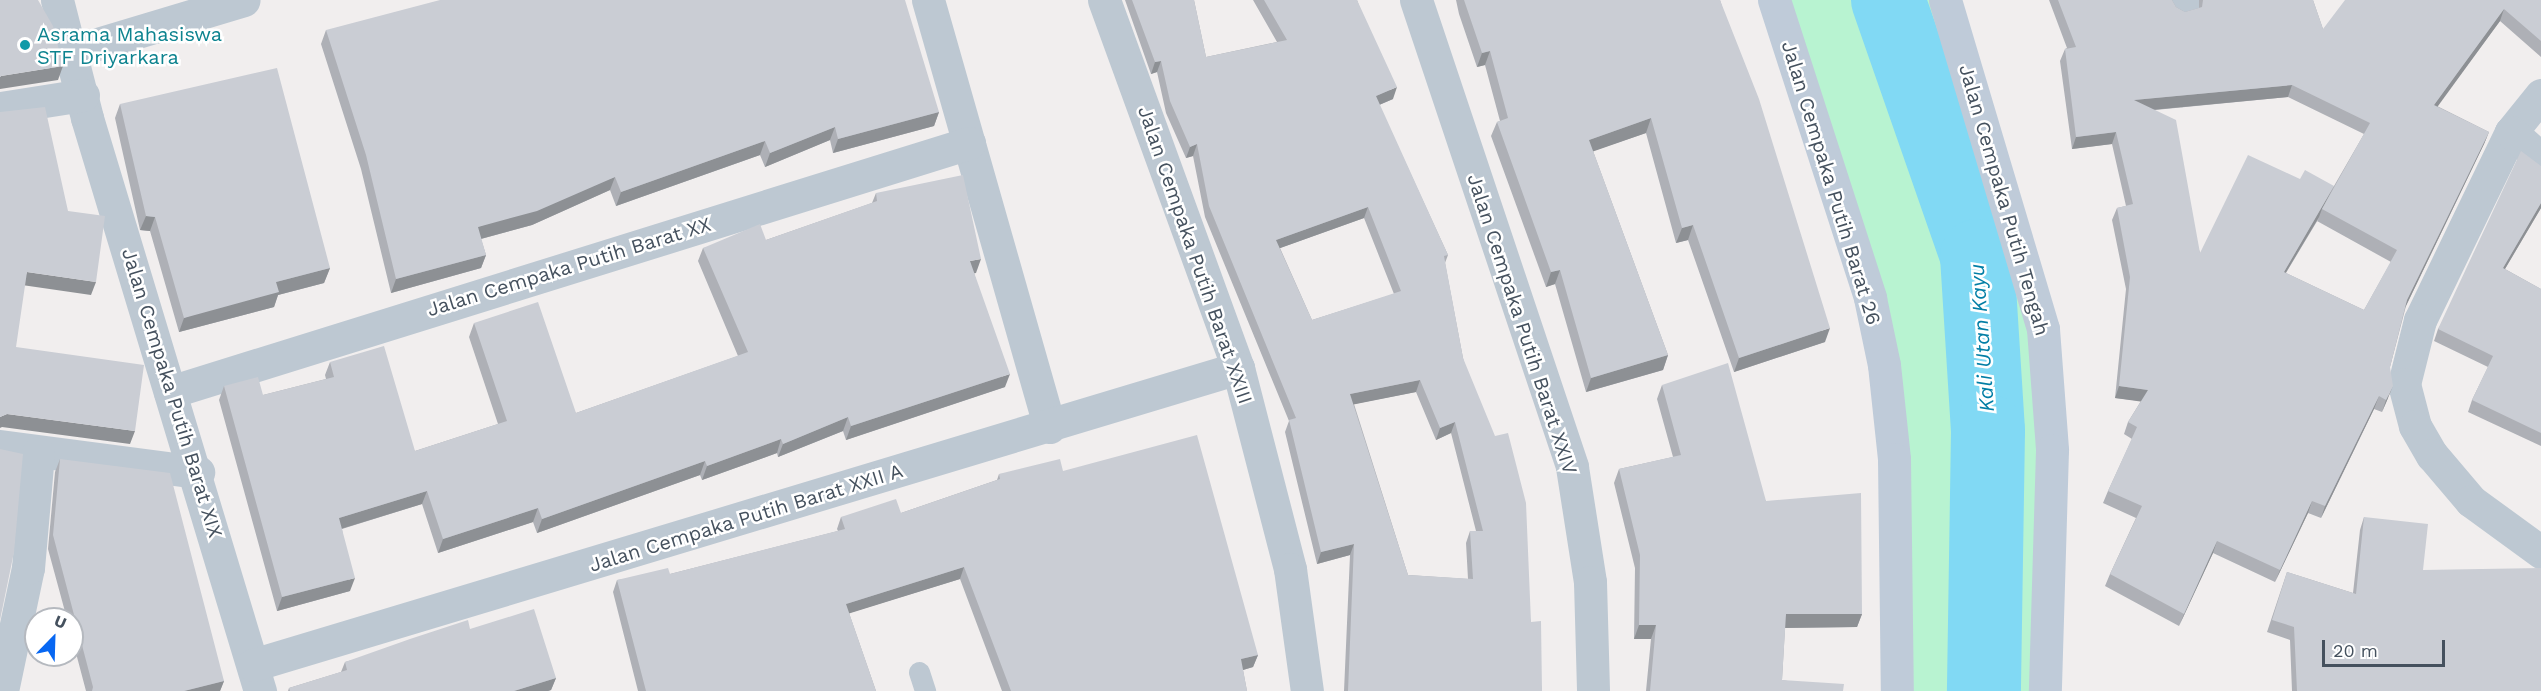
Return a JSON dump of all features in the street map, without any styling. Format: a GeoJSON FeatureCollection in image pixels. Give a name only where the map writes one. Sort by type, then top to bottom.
{"type":"FeatureCollection","features":[{"type":"Feature","properties":{"kind":"street","name":"Jalan Cempaka Putih Barat XIX"},"geometry":{"type":"LineString","coordinates":[[57,0],[74,51],[83,95],[170,392],[198,472],[257,678]]}},
{"type":"Feature","properties":{"kind":"street"},"geometry":{"type":"LineString","coordinates":[[74,51],[244,0]]}},
{"type":"Feature","properties":{"kind":"street"},"geometry":{"type":"LineString","coordinates":[[928,0],[1050,427]]}},
{"type":"Feature","properties":{"kind":"street","name":"Jalan Cempaka Putih Barat XXIII"},"geometry":{"type":"LineString","coordinates":[[1104,0],[1238,368],[1290,569],[1308,691]]}},
{"type":"Feature","properties":{"kind":"street","name":"Jalan Cempaka Putih Barat XXIV"},"geometry":{"type":"LineString","coordinates":[[1416,0],[1572,467],[1590,582],[1593,691]]}},
{"type":"Feature","properties":{"kind":"street","name":"Jalan Cempaka Putih Barat 26"},"geometry":{"type":"LineString","coordinates":[[1774,0],[1870,298],[1884,365],[1894,459],[1897,691]]}},
{"type":"Feature","properties":{"kind":"street","name":"Jalan Cempaka Putih Tengah"},"geometry":{"type":"LineString","coordinates":[[1945,0],[2043,329],[2052,450],[2045,691]]}},
{"type":"Feature","properties":{"kind":"street"},"geometry":{"type":"LineString","coordinates":[[0,108],[83,95]]}},
{"type":"Feature","properties":{"kind":"street"},"geometry":{"type":"LineString","coordinates":[[2541,95],[2511,132],[2420,320],[2404,384],[2415,426],[2432,455],[2471,501],[2541,552]]}},
{"type":"Feature","properties":{"kind":"street"},"geometry":{"type":"LineString","coordinates":[[2511,132],[2541,159]]}},
{"type":"Feature","properties":{"kind":"street","name":"Jalan Cempaka Putih Barat XX"},"geometry":{"type":"LineString","coordinates":[[170,392],[969,143]]}},
{"type":"Feature","properties":{"kind":"street","name":"Jalan Cempaka Putih Barat XXII A"},"geometry":{"type":"LineString","coordinates":[[257,678],[1238,368]]}},
{"type":"Feature","properties":{"kind":"street"},"geometry":{"type":"LineString","coordinates":[[0,446],[38,453],[198,472]]}},
{"type":"Feature","properties":{"kind":"street"},"geometry":{"type":"LineString","coordinates":[[3,691],[28,568],[38,453]]}},
{"type":"Feature","properties":{"kind":"green space"},"geometry":{"type":"Polygon","coordinates":[[[1774,0],[1942,0],[2034,323],[2041,444],[2035,691],[1897,691],[1891,413],[1774,0]]]}},
{"type":"Feature","properties":{"kind":"building","name":"Asrama Mahasiswa STF Driyarkara"},"geometry":{"type":"Polygon","coordinates":[[[0,0],[38,0],[53,26],[63,66],[0,77],[0,0]]]}},
{"type":"Feature","properties":{"kind":"building"},"geometry":{"type":"Polygon","coordinates":[[[440,0],[905,0],[939,112],[838,139],[835,127],[770,153],[765,141],[621,192],[615,177],[537,211],[478,227],[486,255],[396,279],[366,155],[326,30],[440,0]]]}},
{"type":"Feature","properties":{"kind":"building"},"geometry":{"type":"Polygon","coordinates":[[[1132,0],[1194,0],[1206,57],[1287,40],[1264,0],[1357,0],[1397,87],[1376,96],[1448,255],[1444,256],[1463,358],[1495,436],[1508,433],[1526,503],[1531,622],[1541,621],[1542,691],[1348,691],[1354,544],[1321,552],[1289,420],[1296,418],[1209,206],[1197,144],[1190,147],[1170,101],[1161,61],[1155,62],[1132,0]],[[1368,207],[1276,240],[1312,320],[1401,291],[1368,207]],[[1420,380],[1350,394],[1408,575],[1473,579],[1470,531],[1483,531],[1455,422],[1440,428],[1420,380]]]}},
{"type":"Feature","properties":{"kind":"building"},"geometry":{"type":"Polygon","coordinates":[[[1464,0],[1720,0],[1759,99],[1830,328],[1739,358],[1693,225],[1682,228],[1651,118],[1589,140],[1668,355],[1591,378],[1560,270],[1551,272],[1497,122],[1508,118],[1490,51],[1482,53],[1464,0]]]}},
{"type":"Feature","properties":{"kind":"building"},"geometry":{"type":"Polygon","coordinates":[[[2058,0],[2172,0],[2176,7],[2185,12],[2202,7],[2203,0],[2313,0],[2323,29],[2345,0],[2541,0],[2541,41],[2504,9],[2434,105],[2489,132],[2407,300],[2390,367],[2393,386],[2386,400],[2379,396],[2325,506],[2312,501],[2280,570],[2217,541],[2184,614],[2110,574],[2142,506],[2108,491],[2137,427],[2128,422],[2148,390],[2119,386],[2130,277],[2117,208],[2133,204],[2116,132],[2076,137],[2065,49],[2076,47],[2058,0]],[[2292,85],[2134,100],[2176,120],[2200,253],[2248,155],[2300,179],[2305,170],[2334,186],[2284,272],[2364,310],[2397,250],[2322,209],[2370,123],[2292,85]]]}},
{"type":"Feature","properties":{"kind":"building"},"geometry":{"type":"Polygon","coordinates":[[[277,68],[330,268],[276,282],[279,292],[184,318],[155,217],[146,216],[120,104],[277,68]]]}},
{"type":"Feature","properties":{"kind":"building"},"geometry":{"type":"Polygon","coordinates":[[[45,107],[68,211],[105,216],[96,282],[27,272],[16,347],[144,365],[135,431],[7,414],[0,417],[0,112],[45,107]]]}},
{"type":"Feature","properties":{"kind":"building"},"geometry":{"type":"Polygon","coordinates":[[[2521,151],[2541,166],[2541,203],[2503,268],[2541,289],[2541,433],[2472,400],[2493,356],[2438,329],[2521,151]]]}},
{"type":"Feature","properties":{"kind":"building"},"geometry":{"type":"Polygon","coordinates":[[[963,175],[981,259],[970,261],[1010,374],[851,426],[848,417],[783,444],[781,439],[707,466],[705,461],[542,519],[538,508],[443,539],[427,491],[339,518],[355,578],[282,597],[224,386],[258,377],[263,395],[334,377],[330,362],[384,346],[415,451],[507,421],[474,323],[538,302],[576,413],[748,352],[703,248],[760,224],[766,240],[877,201],[876,193],[963,175]]]}},
{"type":"Feature","properties":{"kind":"building"},"geometry":{"type":"Polygon","coordinates":[[[1728,363],[1766,501],[1861,493],[1862,614],[1786,614],[1782,680],[1844,684],[1843,691],[1650,691],[1656,625],[1639,625],[1640,555],[1619,469],[1681,455],[1662,385],[1728,363]]]}},
{"type":"Feature","properties":{"kind":"building"},"geometry":{"type":"Polygon","coordinates":[[[1197,435],[1258,655],[1241,659],[1247,691],[1011,691],[964,567],[846,604],[876,691],[646,691],[617,580],[668,568],[670,574],[845,529],[841,517],[896,499],[901,513],[1000,479],[999,474],[1060,459],[1063,471],[1197,435]]]}},
{"type":"Feature","properties":{"kind":"building"},"geometry":{"type":"Polygon","coordinates":[[[0,449],[23,454],[14,552],[0,620],[0,449]]]}},
{"type":"Feature","properties":{"kind":"building"},"geometry":{"type":"Polygon","coordinates":[[[60,459],[170,473],[224,681],[184,691],[92,691],[84,653],[84,607],[72,607],[53,535],[60,459]]]}},
{"type":"Feature","properties":{"kind":"building"},"geometry":{"type":"Polygon","coordinates":[[[2364,517],[2428,524],[2423,570],[2541,568],[2541,691],[2297,691],[2294,627],[2272,620],[2287,572],[2356,594],[2364,517]]]}},
{"type":"Feature","properties":{"kind":"building"},"geometry":{"type":"Polygon","coordinates":[[[534,609],[556,678],[514,691],[290,691],[289,688],[347,670],[345,662],[468,620],[470,629],[534,609]]]}},
{"type":"Feature","properties":{"kind":"waterway","name":"Kali Utan Kayu"},"geometry":{"type":"LineString","coordinates":[[1888,0],[1977,256],[1988,431],[1984,691]]}},
{"type":"Feature","properties":{"kind":"place","name":"Asrama Mahasiswa STF Driyarkara"},"geometry":{"type":"Point","coordinates":[25,45]}}]}
